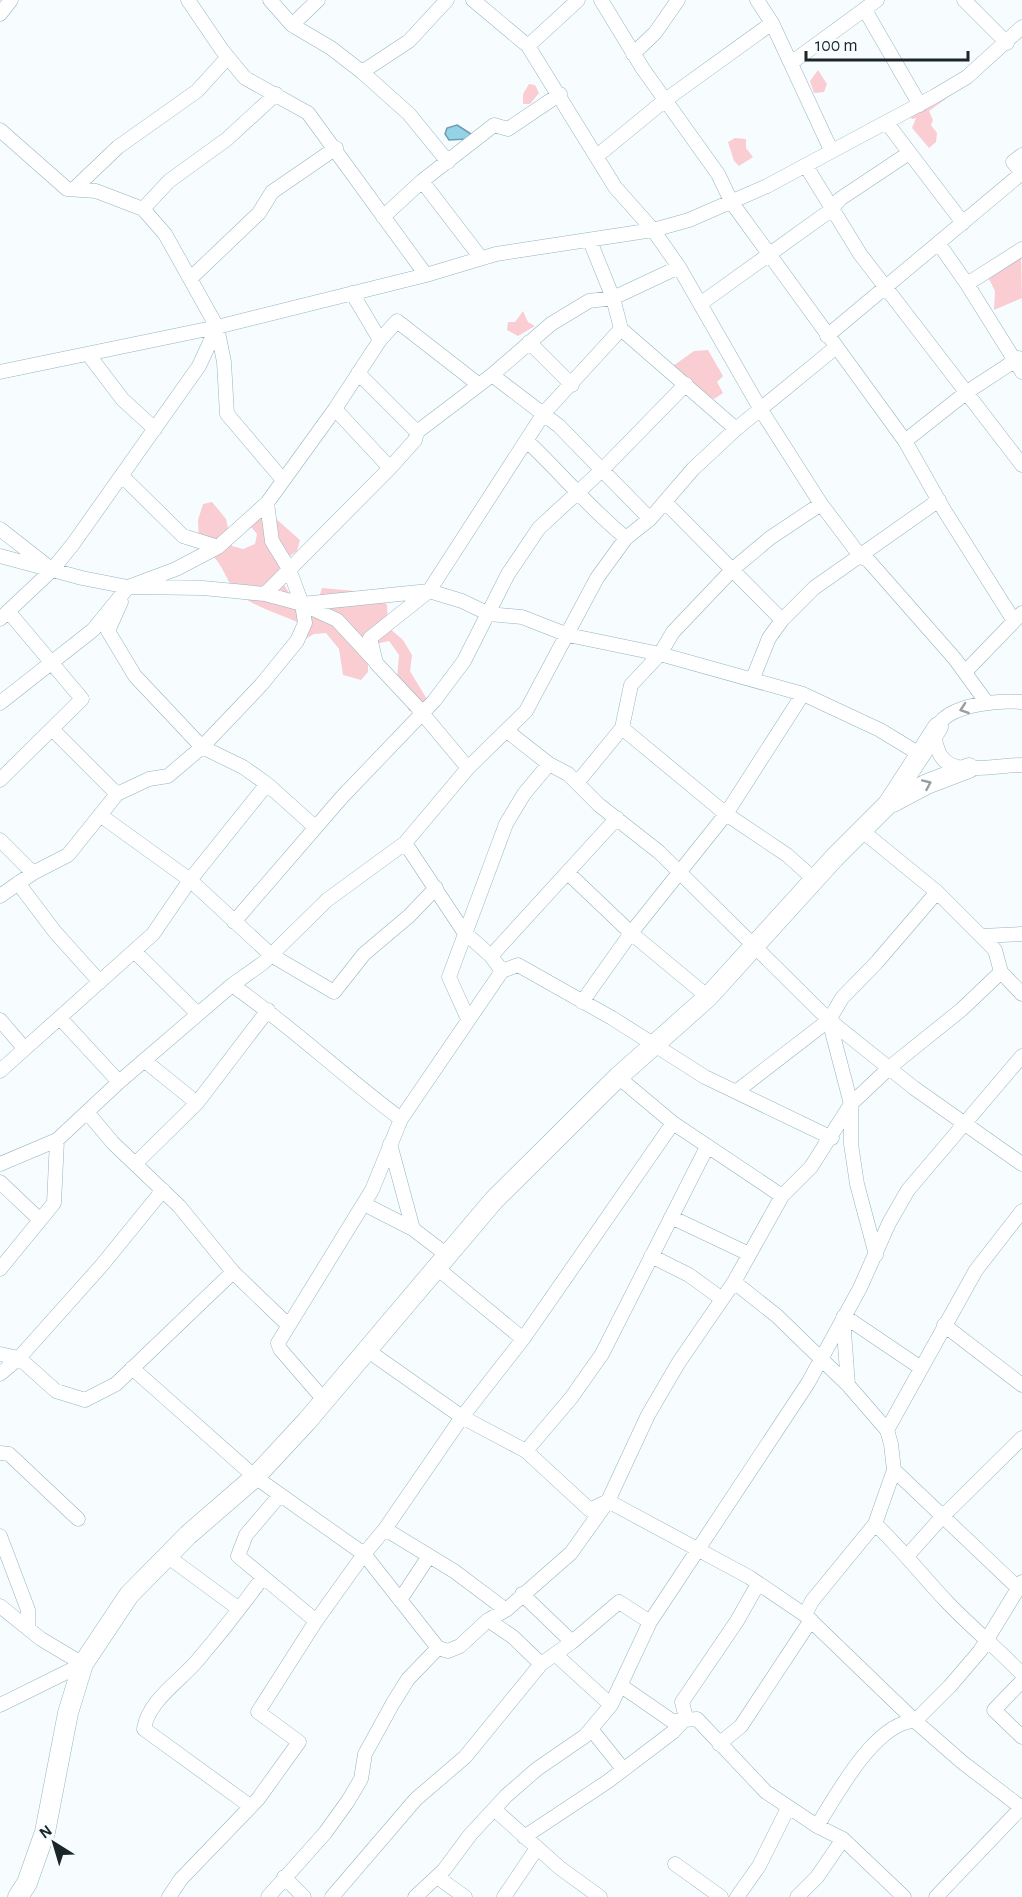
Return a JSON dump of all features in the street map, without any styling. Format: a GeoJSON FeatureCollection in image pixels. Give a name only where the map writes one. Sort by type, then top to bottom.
{"type":"FeatureCollection","features":[{"type":"Feature","properties":{"kind":"highway"},"geometry":{"type":"LineString","coordinates":[[18,1897],[27,1883],[45,1832],[68,1713],[83,1664],[129,1594],[167,1556],[255,1477],[325,1401],[494,1200],[618,1077],[708,998],[861,830],[888,804],[938,727]]}},
{"type":"Feature","properties":{"kind":"highway"},"geometry":{"type":"LineString","coordinates":[[888,804],[927,784],[969,768]]}},
{"type":"Feature","properties":{"kind":"street"},"geometry":{"type":"LineString","coordinates":[[0,14],[11,0]]}},
{"type":"Feature","properties":{"kind":"street"},"geometry":{"type":"LineString","coordinates":[[188,0],[245,78],[308,112],[426,275]]}},
{"type":"Feature","properties":{"kind":"street"},"geometry":{"type":"LineString","coordinates":[[270,0],[292,25],[331,48],[409,114],[448,162]]}},
{"type":"Feature","properties":{"kind":"street"},"geometry":{"type":"LineString","coordinates":[[292,25],[318,0]]}},
{"type":"Feature","properties":{"kind":"street"},"geometry":{"type":"LineString","coordinates":[[362,72],[409,41],[447,0]]}},
{"type":"Feature","properties":{"kind":"street"},"geometry":{"type":"LineString","coordinates":[[473,0],[528,46],[560,94],[615,187],[653,230],[679,267],[760,410],[821,504],[861,557],[868,560],[965,672],[987,703]]}},
{"type":"Feature","properties":{"kind":"street"},"geometry":{"type":"LineString","coordinates":[[528,46],[578,0]]}},
{"type":"Feature","properties":{"kind":"street"},"geometry":{"type":"LineString","coordinates":[[601,0],[664,101],[717,174],[732,203],[905,441],[939,500],[1018,617],[965,672]]}},
{"type":"Feature","properties":{"kind":"street"},"geometry":{"type":"LineString","coordinates":[[633,54],[655,33],[678,0]]}},
{"type":"Feature","properties":{"kind":"street"},"geometry":{"type":"LineString","coordinates":[[758,0],[772,23],[831,150]]}},
{"type":"Feature","properties":{"kind":"street"},"geometry":{"type":"LineString","coordinates":[[791,63],[877,0]]}},
{"type":"Feature","properties":{"kind":"street"},"geometry":{"type":"LineString","coordinates":[[0,372],[217,327],[426,275],[481,258],[653,230],[732,203],[920,105],[967,77],[1016,35],[963,0]]}},
{"type":"Feature","properties":{"kind":"street"},"geometry":{"type":"LineString","coordinates":[[865,10],[920,105]]}},
{"type":"Feature","properties":{"kind":"street"},"geometry":{"type":"LineString","coordinates":[[597,156],[664,101],[772,23]]}},
{"type":"Feature","properties":{"kind":"street"},"geometry":{"type":"LineString","coordinates":[[74,189],[118,147],[197,91],[228,57]]}},
{"type":"Feature","properties":{"kind":"street"},"geometry":{"type":"LineString","coordinates":[[143,209],[169,181],[227,140],[276,94]]}},
{"type":"Feature","properties":{"kind":"street"},"geometry":{"type":"LineString","coordinates":[[383,217],[422,181],[494,125],[508,129],[560,94]]}},
{"type":"Feature","properties":{"kind":"street"},"geometry":{"type":"LineString","coordinates":[[887,123],[963,223]]}},
{"type":"Feature","properties":{"kind":"street"},"geometry":{"type":"LineString","coordinates":[[0,130],[67,189],[115,196],[143,209],[165,234],[192,277],[217,327],[224,362],[227,414],[283,480]]}},
{"type":"Feature","properties":{"kind":"street"},"geometry":{"type":"LineString","coordinates":[[192,277],[259,213],[272,192],[336,148]]}},
{"type":"Feature","properties":{"kind":"street"},"geometry":{"type":"LineString","coordinates":[[700,304],[831,210],[840,199],[909,153]]}},
{"type":"Feature","properties":{"kind":"street"},"geometry":{"type":"LineString","coordinates":[[0,1164],[57,1140],[119,1082],[232,985],[271,955],[327,900],[405,843],[468,768],[526,711],[597,578],[626,538],[650,519],[693,470],[736,429],[760,410],[885,289],[1022,173],[1013,162],[1022,155]]}},
{"type":"Feature","properties":{"kind":"street"},"geometry":{"type":"LineString","coordinates":[[806,166],[831,210],[885,289],[1022,465]]}},
{"type":"Feature","properties":{"kind":"street"},"geometry":{"type":"LineString","coordinates":[[422,181],[481,258]]}},
{"type":"Feature","properties":{"kind":"street"},"geometry":{"type":"LineString","coordinates":[[590,241],[613,298],[621,329],[736,429]]}},
{"type":"Feature","properties":{"kind":"street"},"geometry":{"type":"LineString","coordinates":[[905,441],[967,392],[1019,363],[939,244]]}},
{"type":"Feature","properties":{"kind":"street"},"geometry":{"type":"LineString","coordinates":[[967,284],[1022,249]]}},
{"type":"Feature","properties":{"kind":"street"},"geometry":{"type":"LineString","coordinates":[[265,594],[390,468],[415,440],[417,432],[492,375],[551,324],[589,301],[613,298],[679,267]]}},
{"type":"Feature","properties":{"kind":"street"},"geometry":{"type":"LineString","coordinates":[[352,293],[380,340]]}},
{"type":"Feature","properties":{"kind":"street"},"geometry":{"type":"LineString","coordinates":[[0,703],[93,630],[128,587],[176,569],[218,547],[267,503],[335,409],[380,340],[397,321],[478,384]]}},
{"type":"Feature","properties":{"kind":"street"},"geometry":{"type":"LineString","coordinates":[[0,780],[82,699],[53,663],[4,615],[52,570],[122,476],[199,366],[217,327]]}},
{"type":"Feature","properties":{"kind":"street"},"geometry":{"type":"LineString","coordinates":[[423,713],[376,663],[370,638],[429,591],[544,413],[621,329]]}},
{"type":"Feature","properties":{"kind":"street"},"geometry":{"type":"LineString","coordinates":[[529,342],[572,385]]}},
{"type":"Feature","properties":{"kind":"street"},"geometry":{"type":"LineString","coordinates":[[88,354],[123,400],[155,429]]}},
{"type":"Feature","properties":{"kind":"street"},"geometry":{"type":"LineString","coordinates":[[358,373],[417,432]]}},
{"type":"Feature","properties":{"kind":"street"},"geometry":{"type":"LineString","coordinates":[[492,375],[544,413],[603,469],[650,519]]}},
{"type":"Feature","properties":{"kind":"street"},"geometry":{"type":"LineString","coordinates":[[234,922],[315,827],[423,713],[464,661],[508,574],[539,528],[603,469],[686,384]]}},
{"type":"Feature","properties":{"kind":"street"},"geometry":{"type":"LineString","coordinates":[[335,409],[390,468]]}},
{"type":"Feature","properties":{"kind":"street"},"geometry":{"type":"LineString","coordinates":[[527,441],[560,471],[597,514],[626,538]]}},
{"type":"Feature","properties":{"kind":"street"},"geometry":{"type":"LineString","coordinates":[[122,476],[183,536],[218,547]]}},
{"type":"Feature","properties":{"kind":"street"},"geometry":{"type":"LineString","coordinates":[[753,678],[770,638],[782,620],[814,588],[939,500]]}},
{"type":"Feature","properties":{"kind":"street"},"geometry":{"type":"LineString","coordinates":[[665,502],[734,569],[782,620]]}},
{"type":"Feature","properties":{"kind":"street"},"geometry":{"type":"LineString","coordinates":[[0,896],[33,873],[68,855],[117,794],[149,779],[168,776],[202,747],[261,685],[297,641],[305,623],[302,604],[289,569],[272,541],[267,503]]}},
{"type":"Feature","properties":{"kind":"street"},"geometry":{"type":"LineString","coordinates":[[577,783],[622,728],[631,685],[660,654],[673,632],[734,569],[770,538],[821,504]]}},
{"type":"Feature","properties":{"kind":"street"},"geometry":{"type":"LineString","coordinates":[[0,529],[52,570]]}},
{"type":"Feature","properties":{"kind":"street"},"geometry":{"type":"LineString","coordinates":[[0,556],[128,587],[203,588],[265,594],[302,604],[338,620],[423,713],[468,768]]}},
{"type":"Feature","properties":{"kind":"street"},"geometry":{"type":"LineString","coordinates":[[128,587],[108,631],[135,676],[202,747],[243,766],[315,827]]}},
{"type":"Feature","properties":{"kind":"street"},"geometry":{"type":"LineString","coordinates":[[302,604],[429,591],[462,601],[489,614],[522,617],[568,635],[660,654],[753,678],[803,694],[880,730],[921,755]]}},
{"type":"Feature","properties":{"kind":"street"},"geometry":{"type":"LineString","coordinates":[[582,1002],[631,933],[726,814],[803,694]]}},
{"type":"Feature","properties":{"kind":"street"},"geometry":{"type":"LineString","coordinates":[[1022,702],[987,703],[955,712],[945,718],[938,727],[936,739],[941,756],[950,765],[969,768],[1022,765]]}},
{"type":"Feature","properties":{"kind":"street"},"geometry":{"type":"LineString","coordinates":[[622,728],[726,814],[787,855],[815,880]]}},
{"type":"Feature","properties":{"kind":"street"},"geometry":{"type":"LineString","coordinates":[[52,729],[117,794]]}},
{"type":"Feature","properties":{"kind":"street"},"geometry":{"type":"LineString","coordinates":[[507,731],[577,783],[681,873],[753,948],[829,1020],[964,1125],[992,1141],[1022,1164]]}},
{"type":"Feature","properties":{"kind":"street"},"geometry":{"type":"LineString","coordinates":[[468,1019],[449,977],[506,824],[524,794],[549,764]]}},
{"type":"Feature","properties":{"kind":"street"},"geometry":{"type":"LineString","coordinates":[[0,1071],[153,934],[190,880],[267,784]]}},
{"type":"Feature","properties":{"kind":"street"},"geometry":{"type":"LineString","coordinates":[[100,815],[190,880],[271,955],[334,992],[364,954],[409,916],[436,888]]}},
{"type":"Feature","properties":{"kind":"street"},"geometry":{"type":"LineString","coordinates":[[491,956],[617,818]]}},
{"type":"Feature","properties":{"kind":"street"},"geometry":{"type":"LineString","coordinates":[[861,830],[937,892],[995,950],[1001,972],[1022,994]]}},
{"type":"Feature","properties":{"kind":"street"},"geometry":{"type":"LineString","coordinates":[[0,840],[33,873]]}},
{"type":"Feature","properties":{"kind":"street"},"geometry":{"type":"LineString","coordinates":[[405,843],[464,932],[491,956],[502,971]]}},
{"type":"Feature","properties":{"kind":"street"},"geometry":{"type":"LineString","coordinates":[[567,873],[631,933],[708,998]]}},
{"type":"Feature","properties":{"kind":"street"},"geometry":{"type":"LineString","coordinates":[[18,883],[54,932],[100,982]]}},
{"type":"Feature","properties":{"kind":"street"},"geometry":{"type":"LineString","coordinates":[[737,1091],[829,1020],[842,998],[877,962],[937,892]]}},
{"type":"Feature","properties":{"kind":"street"},"geometry":{"type":"LineString","coordinates":[[981,936],[1022,934]]}},
{"type":"Feature","properties":{"kind":"street"},"geometry":{"type":"LineString","coordinates":[[134,951],[198,1014]]}},
{"type":"Feature","properties":{"kind":"street"},"geometry":{"type":"LineString","coordinates":[[325,1401],[280,1349],[278,1343],[372,1190],[401,1119],[502,971],[518,965],[612,1018],[705,1077],[832,1138]]}},
{"type":"Feature","properties":{"kind":"street"},"geometry":{"type":"LineString","coordinates":[[132,1368],[255,1477],[364,1554],[438,1648],[448,1650],[459,1646],[488,1620],[506,1610],[571,1553],[608,1501],[648,1415],[679,1362],[734,1282],[782,1196],[811,1167],[832,1138],[850,1104],[890,1067],[961,1010],[1001,972]]}},
{"type":"Feature","properties":{"kind":"street"},"geometry":{"type":"LineString","coordinates":[[232,985],[268,1010],[359,1087],[401,1119]]}},
{"type":"Feature","properties":{"kind":"street"},"geometry":{"type":"LineString","coordinates":[[135,1164],[197,1103],[268,1010]]}},
{"type":"Feature","properties":{"kind":"street"},"geometry":{"type":"LineString","coordinates":[[60,1018],[119,1082]]}},
{"type":"Feature","properties":{"kind":"street"},"geometry":{"type":"LineString","coordinates":[[0,1020],[24,1048]]}},
{"type":"Feature","properties":{"kind":"street"},"geometry":{"type":"LineString","coordinates":[[829,1020],[850,1104],[851,1144],[857,1184],[876,1255]]}},
{"type":"Feature","properties":{"kind":"street"},"geometry":{"type":"LineString","coordinates":[[415,1897],[437,1876],[494,1809],[537,1768],[591,1729],[611,1705],[650,1622],[698,1548],[761,1459],[821,1358],[908,1190],[1022,1056]]}},
{"type":"Feature","properties":{"kind":"street"},"geometry":{"type":"LineString","coordinates":[[146,1061],[197,1103]]}},
{"type":"Feature","properties":{"kind":"street"},"geometry":{"type":"LineString","coordinates":[[618,1077],[673,1123],[782,1196]]}},
{"type":"Feature","properties":{"kind":"street"},"geometry":{"type":"LineString","coordinates":[[87,1112],[113,1143],[163,1190],[233,1272],[288,1325]]}},
{"type":"Feature","properties":{"kind":"street"},"geometry":{"type":"LineString","coordinates":[[169,1897],[181,1879],[250,1806],[299,1742],[258,1712],[316,1621],[364,1554],[385,1529],[462,1417],[523,1339],[673,1123]]}},
{"type":"Feature","properties":{"kind":"street"},"geometry":{"type":"LineString","coordinates":[[0,1269],[54,1203],[57,1140]]}},
{"type":"Feature","properties":{"kind":"street"},"geometry":{"type":"LineString","coordinates":[[390,1144],[413,1229]]}},
{"type":"Feature","properties":{"kind":"street"},"geometry":{"type":"LineString","coordinates":[[526,1451],[572,1398],[602,1354],[707,1147]]}},
{"type":"Feature","properties":{"kind":"street"},"geometry":{"type":"LineString","coordinates":[[0,1182],[40,1220]]}},
{"type":"Feature","properties":{"kind":"street"},"geometry":{"type":"LineString","coordinates":[[0,1374],[20,1358],[102,1266],[163,1190]]}},
{"type":"Feature","properties":{"kind":"street"},"geometry":{"type":"LineString","coordinates":[[364,1204],[413,1229],[442,1262],[523,1339]]}},
{"type":"Feature","properties":{"kind":"street"},"geometry":{"type":"LineString","coordinates":[[887,1430],[976,1270],[1022,1211]]}},
{"type":"Feature","properties":{"kind":"street"},"geometry":{"type":"LineString","coordinates":[[671,1217],[749,1254]]}},
{"type":"Feature","properties":{"kind":"street"},"geometry":{"type":"LineString","coordinates":[[651,1256],[689,1275],[722,1299]]}},
{"type":"Feature","properties":{"kind":"street"},"geometry":{"type":"LineString","coordinates":[[0,1353],[20,1358],[56,1391],[85,1400],[116,1384],[233,1272]]}},
{"type":"Feature","properties":{"kind":"street"},"geometry":{"type":"LineString","coordinates":[[719,1744],[741,1726],[808,1617],[812,1601],[875,1524],[894,1470],[887,1430],[821,1358],[777,1316],[734,1282]]}},
{"type":"Feature","properties":{"kind":"street"},"geometry":{"type":"LineString","coordinates":[[844,1317],[921,1368]]}},
{"type":"Feature","properties":{"kind":"street"},"geometry":{"type":"LineString","coordinates":[[844,1317],[848,1386]]}},
{"type":"Feature","properties":{"kind":"street"},"geometry":{"type":"LineString","coordinates":[[944,1325],[1022,1385]]}},
{"type":"Feature","properties":{"kind":"street"},"geometry":{"type":"LineString","coordinates":[[367,1350],[462,1417],[526,1451],[590,1510],[608,1501]]}},
{"type":"Feature","properties":{"kind":"street"},"geometry":{"type":"LineString","coordinates":[[908,1556],[942,1517],[1022,1438]]}},
{"type":"Feature","properties":{"kind":"street"},"geometry":{"type":"LineString","coordinates":[[0,1453],[9,1454],[78,1519]]}},
{"type":"Feature","properties":{"kind":"street"},"geometry":{"type":"LineString","coordinates":[[817,1826],[854,1769],[875,1743],[904,1721],[915,1721],[950,1686],[986,1642],[1020,1585],[942,1517],[894,1470]]}},
{"type":"Feature","properties":{"kind":"street"},"geometry":{"type":"LineString","coordinates":[[280,1495],[246,1535],[239,1548],[238,1556],[316,1621]]}},
{"type":"Feature","properties":{"kind":"street"},"geometry":{"type":"LineString","coordinates":[[608,1501],[698,1548],[808,1617],[915,1721],[962,1762],[1022,1808],[936,1897]]}},
{"type":"Feature","properties":{"kind":"street"},"geometry":{"type":"LineString","coordinates":[[875,1524],[908,1556],[986,1642],[1022,1674]]}},
{"type":"Feature","properties":{"kind":"street"},"geometry":{"type":"LineString","coordinates":[[385,1529],[429,1556],[506,1610]]}},
{"type":"Feature","properties":{"kind":"street"},"geometry":{"type":"LineString","coordinates":[[0,1536],[28,1610],[28,1628]]}},
{"type":"Feature","properties":{"kind":"street"},"geometry":{"type":"LineString","coordinates":[[167,1556],[239,1609]]}},
{"type":"Feature","properties":{"kind":"street"},"geometry":{"type":"LineString","coordinates":[[399,1600],[429,1556]]}},
{"type":"Feature","properties":{"kind":"street"},"geometry":{"type":"LineString","coordinates":[[250,1806],[144,1729],[145,1721],[165,1693],[197,1662],[263,1577]]}},
{"type":"Feature","properties":{"kind":"street"},"geometry":{"type":"LineString","coordinates":[[686,1718],[682,1702],[737,1621],[758,1584]]}},
{"type":"Feature","properties":{"kind":"street"},"geometry":{"type":"LineString","coordinates":[[522,1594],[572,1642]]}},
{"type":"Feature","properties":{"kind":"street"},"geometry":{"type":"LineString","coordinates":[[332,1897],[409,1806],[465,1757],[541,1664],[572,1642],[619,1602],[650,1622]]}},
{"type":"Feature","properties":{"kind":"street"},"geometry":{"type":"LineString","coordinates":[[0,1606],[41,1639],[83,1664]]}},
{"type":"Feature","properties":{"kind":"street"},"geometry":{"type":"LineString","coordinates":[[488,1620],[513,1637],[541,1664]]}},
{"type":"Feature","properties":{"kind":"street"},"geometry":{"type":"LineString","coordinates":[[268,1897],[325,1833],[348,1801],[361,1779],[365,1754],[393,1703],[408,1679],[438,1648]]}},
{"type":"Feature","properties":{"kind":"street"},"geometry":{"type":"LineString","coordinates":[[555,1654],[611,1705]]}},
{"type":"Feature","properties":{"kind":"street"},"geometry":{"type":"LineString","coordinates":[[0,1705],[83,1664]]}},
{"type":"Feature","properties":{"kind":"street"},"geometry":{"type":"LineString","coordinates":[[1022,1681],[994,1710],[1022,1737]]}},
{"type":"Feature","properties":{"kind":"street"},"geometry":{"type":"LineString","coordinates":[[620,1685],[672,1721],[686,1718],[696,1719],[766,1791],[788,1808],[843,1839],[904,1897]]}},
{"type":"Feature","properties":{"kind":"street"},"geometry":{"type":"LineString","coordinates":[[524,1837],[565,1812],[673,1732],[686,1718]]}},
{"type":"Feature","properties":{"kind":"street"},"geometry":{"type":"LineString","coordinates":[[591,1729],[623,1769]]}},
{"type":"Feature","properties":{"kind":"street"},"geometry":{"type":"LineString","coordinates":[[737,1897],[759,1866],[788,1808]]}},
{"type":"Feature","properties":{"kind":"street"},"geometry":{"type":"LineString","coordinates":[[494,1809],[560,1868],[600,1897]]}},
{"type":"Feature","properties":{"kind":"street"},"geometry":{"type":"LineString","coordinates":[[797,1897],[817,1877],[843,1839]]}},
{"type":"Feature","properties":{"kind":"street"},"geometry":{"type":"LineString","coordinates":[[504,1897],[537,1848]]}},
{"type":"Feature","properties":{"kind":"street"},"geometry":{"type":"LineString","coordinates":[[675,1864],[717,1896]]}},
{"type":"Feature","properties":{"kind":"street"},"geometry":{"type":"LineString","coordinates":[[437,1876],[465,1897]]}},
{"type":"Feature","properties":{"kind":"street"},"geometry":{"type":"LineString","coordinates":[[284,1877],[304,1897]]}},
{"type":"Feature","properties":{"kind":"shaded area"},"geometry":{"type":"Polygon","coordinates":[[[818,70],[827,84],[824,92],[814,93],[810,81],[818,70]]]}},
{"type":"Feature","properties":{"kind":"shaded area"},"geometry":{"type":"Polygon","coordinates":[[[981,73],[929,111],[933,120],[931,125],[937,133],[936,142],[929,148],[912,128],[916,118],[912,119],[908,115],[981,73]]]}},
{"type":"Feature","properties":{"kind":"shaded area"},"geometry":{"type":"Polygon","coordinates":[[[529,84],[535,85],[539,93],[530,104],[523,104],[523,94],[529,84]]]}},
{"type":"Feature","properties":{"kind":"shaded area"},"geometry":{"type":"Polygon","coordinates":[[[735,138],[746,139],[746,148],[753,157],[739,166],[734,161],[728,142],[735,138]]]}},
{"type":"Feature","properties":{"kind":"shaded area"},"geometry":{"type":"Polygon","coordinates":[[[1021,256],[1022,298],[994,310],[995,291],[987,275],[1021,256]]]}},
{"type":"Feature","properties":{"kind":"shaded area"},"geometry":{"type":"Polygon","coordinates":[[[523,311],[528,322],[535,326],[518,336],[507,330],[508,322],[515,322],[523,311]]]}},
{"type":"Feature","properties":{"kind":"shaded area"},"geometry":{"type":"Polygon","coordinates":[[[708,350],[723,376],[717,382],[723,393],[714,399],[670,368],[694,351],[708,350]]]}},
{"type":"Feature","properties":{"kind":"shaded area"},"geometry":{"type":"Polygon","coordinates":[[[212,502],[226,519],[232,546],[243,549],[255,544],[257,534],[250,526],[266,510],[300,540],[297,551],[284,560],[277,574],[291,596],[318,601],[322,588],[377,593],[387,605],[388,627],[403,640],[412,655],[410,671],[428,701],[409,711],[397,679],[399,655],[389,641],[375,644],[368,650],[368,672],[361,680],[343,675],[339,649],[326,633],[314,634],[300,642],[297,622],[254,604],[235,591],[215,558],[199,545],[198,520],[203,504],[212,502]]]}},
{"type":"Feature","properties":{"kind":"water"},"geometry":{"type":"Polygon","coordinates":[[[457,125],[471,134],[466,139],[449,140],[445,134],[447,128],[457,125]]]}}]}
